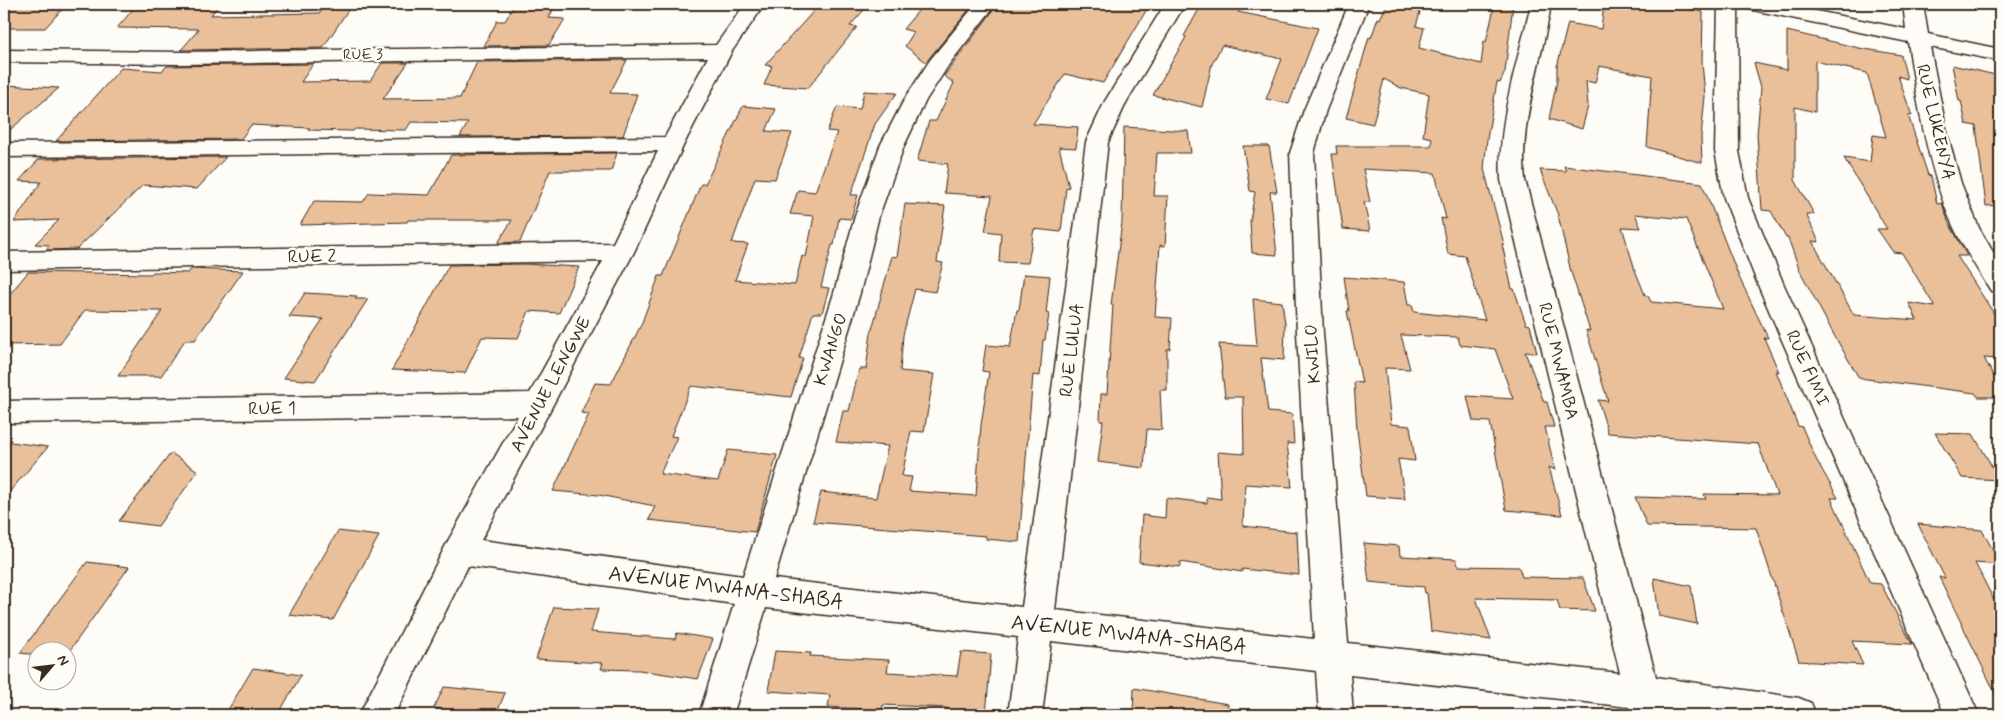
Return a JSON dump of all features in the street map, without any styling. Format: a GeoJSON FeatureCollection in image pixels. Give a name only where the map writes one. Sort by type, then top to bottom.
{"type":"FeatureCollection","features":[{"type":"Feature","properties":{"kind":"street","name":"AVENUE LENGWE"},"geometry":{"type":"LineString","coordinates":[[376,715],[458,550],[621,252],[673,144],[722,51],[755,4]]}},
{"type":"Feature","properties":{"kind":"street","name":"KWANGO"},"geometry":{"type":"LineString","coordinates":[[716,715],[756,592],[847,293],[867,216],[892,146],[915,100],[941,60],[986,4]]}},
{"type":"Feature","properties":{"kind":"street","name":"RUE LULUA"},"geometry":{"type":"LineString","coordinates":[[1025,715],[1097,142],[1116,101],[1175,4]]}},
{"type":"Feature","properties":{"kind":"street","name":"KWILO"},"geometry":{"type":"LineString","coordinates":[[1336,715],[1310,333],[1302,153],[1315,110],[1359,4]]}},
{"type":"Feature","properties":{"kind":"street","name":"RUE MWAMBA"},"geometry":{"type":"LineString","coordinates":[[1541,4],[1515,124],[1511,155],[1513,180],[1645,704]]}},
{"type":"Feature","properties":{"kind":"street","name":"RUE FIMI"},"geometry":{"type":"LineString","coordinates":[[1728,4],[1727,151],[1736,198],[1771,285],[1962,715]]}},
{"type":"Feature","properties":{"kind":"street"},"geometry":{"type":"LineString","coordinates":[[1753,4],[2000,55]]}},
{"type":"Feature","properties":{"kind":"street","name":"RUE LUKENYA"},"geometry":{"type":"LineString","coordinates":[[1913,4],[1941,158],[1958,210],[2000,284]]}},
{"type":"Feature","properties":{"kind":"street","name":"RUE 3"},"geometry":{"type":"LineString","coordinates":[[4,56],[180,58],[325,54],[722,51]]}},
{"type":"Feature","properties":{"kind":"street"},"geometry":{"type":"LineString","coordinates":[[4,150],[673,144]]}},
{"type":"Feature","properties":{"kind":"street","name":"RUE 2"},"geometry":{"type":"LineString","coordinates":[[4,261],[621,252]]}},
{"type":"Feature","properties":{"kind":"street","name":"RUE 1"},"geometry":{"type":"LineString","coordinates":[[4,412],[539,404]]}},
{"type":"Feature","properties":{"kind":"street","name":"AVENUE MWANA-SHABA"},"geometry":{"type":"LineString","coordinates":[[458,550],[756,592],[1332,657],[1645,704],[1799,715]]}},
{"type":"Feature","properties":{"kind":"building"},"geometry":{"type":"Polygon","coordinates":[[[326,4],[352,4],[323,48],[181,50],[199,29],[117,28],[135,7],[218,6],[211,15],[320,13],[326,4]]]}},
{"type":"Feature","properties":{"kind":"building"},"geometry":{"type":"Polygon","coordinates":[[[515,4],[556,4],[549,18],[565,19],[549,45],[484,46],[497,21],[505,21],[515,4]]]}},
{"type":"Feature","properties":{"kind":"building"},"geometry":{"type":"Polygon","coordinates":[[[820,4],[869,4],[850,26],[857,27],[808,88],[764,85],[772,66],[765,65],[820,4]]]}},
{"type":"Feature","properties":{"kind":"building"},"geometry":{"type":"Polygon","coordinates":[[[924,4],[972,6],[926,62],[905,46],[914,32],[903,29],[924,4]]]}},
{"type":"Feature","properties":{"kind":"building"},"geometry":{"type":"Polygon","coordinates":[[[998,4],[1150,4],[1103,83],[1065,74],[1033,124],[1078,127],[1076,148],[1059,147],[1069,187],[1066,188],[1061,232],[1034,229],[1028,263],[999,262],[1001,233],[985,231],[992,196],[944,193],[948,164],[917,161],[929,121],[936,121],[954,83],[944,76],[998,4]]]}},
{"type":"Feature","properties":{"kind":"building"},"geometry":{"type":"Polygon","coordinates":[[[1202,4],[1243,4],[1238,12],[1318,28],[1289,104],[1266,99],[1282,59],[1222,45],[1212,64],[1202,107],[1153,95],[1186,37],[1184,36],[1202,4]]]}},
{"type":"Feature","properties":{"kind":"building"},"geometry":{"type":"Polygon","coordinates":[[[1387,4],[1412,6],[1412,9],[1420,12],[1416,26],[1424,28],[1419,48],[1481,64],[1484,41],[1486,42],[1495,4],[1513,4],[1505,72],[1500,83],[1497,82],[1484,169],[1504,244],[1502,244],[1512,289],[1514,289],[1526,324],[1530,325],[1537,353],[1525,352],[1544,402],[1547,402],[1554,427],[1545,427],[1555,470],[1549,467],[1562,515],[1506,510],[1490,422],[1473,421],[1467,396],[1513,399],[1495,349],[1460,345],[1458,337],[1401,335],[1410,369],[1385,368],[1391,424],[1410,426],[1415,461],[1398,459],[1405,499],[1366,496],[1357,430],[1354,382],[1362,383],[1347,311],[1349,311],[1344,277],[1404,282],[1408,305],[1412,305],[1414,312],[1485,320],[1465,256],[1448,254],[1441,218],[1446,219],[1435,173],[1363,169],[1370,202],[1364,202],[1370,231],[1343,229],[1332,154],[1337,154],[1336,146],[1431,146],[1432,138],[1423,136],[1429,94],[1401,88],[1384,79],[1373,124],[1346,118],[1369,37],[1371,38],[1378,18],[1380,19],[1387,4]]]}},
{"type":"Feature","properties":{"kind":"building"},"geometry":{"type":"Polygon","coordinates":[[[1604,4],[1663,4],[1703,12],[1702,62],[1705,96],[1701,137],[1702,163],[1647,147],[1652,76],[1599,66],[1595,83],[1586,81],[1588,106],[1582,129],[1549,119],[1557,81],[1557,67],[1568,23],[1601,29],[1604,4]]]}},
{"type":"Feature","properties":{"kind":"building"},"geometry":{"type":"Polygon","coordinates":[[[4,5],[65,6],[45,28],[4,28],[4,5]]]}},
{"type":"Feature","properties":{"kind":"building"},"geometry":{"type":"Polygon","coordinates":[[[1787,31],[1859,48],[1901,55],[1907,79],[1898,76],[1912,116],[1908,115],[1928,175],[1931,176],[1937,204],[1942,203],[1948,221],[1967,256],[1957,256],[2000,323],[2000,359],[1984,358],[2000,388],[2000,397],[1978,397],[1975,393],[1859,378],[1800,271],[1788,238],[1786,238],[1771,211],[1762,210],[1757,135],[1761,87],[1754,63],[1787,70],[1787,31]],[[1815,61],[1815,112],[1795,107],[1795,180],[1814,214],[1806,214],[1819,242],[1812,241],[1854,315],[1917,320],[1909,303],[1935,307],[1902,253],[1893,252],[1877,229],[1887,229],[1844,158],[1870,162],[1873,135],[1886,137],[1867,73],[1815,61]]]}},
{"type":"Feature","properties":{"kind":"building"},"geometry":{"type":"Polygon","coordinates":[[[627,60],[610,93],[637,94],[623,136],[460,137],[468,123],[411,122],[406,130],[355,129],[353,131],[308,130],[310,128],[251,125],[241,139],[56,141],[121,68],[162,71],[167,66],[313,64],[301,82],[370,81],[382,63],[408,63],[383,99],[460,98],[477,62],[627,60]]]}},
{"type":"Feature","properties":{"kind":"building"},"geometry":{"type":"Polygon","coordinates":[[[1952,65],[2000,76],[2000,205],[1986,206],[1976,126],[1966,124],[1961,101],[1959,101],[1952,65]]]}},
{"type":"Feature","properties":{"kind":"building"},"geometry":{"type":"Polygon","coordinates":[[[4,85],[59,88],[4,135],[4,85]]]}},
{"type":"Feature","properties":{"kind":"building"},"geometry":{"type":"Polygon","coordinates":[[[864,91],[897,93],[875,124],[851,195],[858,195],[851,219],[839,218],[834,245],[832,245],[821,287],[829,288],[822,313],[813,313],[799,358],[803,358],[791,397],[691,386],[671,436],[677,437],[660,474],[718,481],[728,450],[777,455],[755,532],[649,520],[655,506],[599,495],[553,491],[589,414],[581,413],[595,383],[611,384],[641,325],[659,276],[663,276],[701,184],[705,184],[743,106],[776,109],[766,131],[792,133],[775,179],[755,178],[732,243],[748,244],[735,280],[795,285],[802,256],[806,257],[814,216],[790,214],[798,190],[815,192],[837,132],[827,131],[837,107],[860,109],[864,91]]]}},
{"type":"Feature","properties":{"kind":"building"},"geometry":{"type":"Polygon","coordinates":[[[1124,127],[1188,131],[1191,153],[1157,153],[1154,196],[1168,196],[1165,246],[1160,245],[1155,317],[1172,318],[1170,349],[1167,349],[1167,390],[1160,390],[1162,430],[1147,429],[1144,468],[1098,462],[1103,421],[1100,421],[1101,394],[1107,394],[1113,305],[1111,305],[1122,222],[1124,127]]]}},
{"type":"Feature","properties":{"kind":"building"},"geometry":{"type":"Polygon","coordinates":[[[1243,146],[1269,146],[1277,192],[1270,192],[1277,255],[1252,253],[1250,221],[1255,192],[1250,191],[1243,146]]]}},
{"type":"Feature","properties":{"kind":"building"},"geometry":{"type":"Polygon","coordinates":[[[617,153],[611,171],[550,171],[520,242],[498,243],[512,220],[408,220],[407,222],[300,225],[314,201],[363,202],[369,193],[429,195],[451,155],[617,153]]]}},
{"type":"Feature","properties":{"kind":"building"},"geometry":{"type":"Polygon","coordinates":[[[226,157],[197,189],[143,185],[77,249],[46,250],[49,245],[35,244],[59,220],[14,222],[41,182],[19,181],[39,159],[226,157]]]}},
{"type":"Feature","properties":{"kind":"building"},"geometry":{"type":"Polygon","coordinates":[[[1564,166],[1702,183],[1739,277],[1768,338],[1764,338],[1779,372],[1776,371],[1798,426],[1802,427],[1816,459],[1838,498],[1831,498],[1870,583],[1881,584],[1912,644],[1852,641],[1863,665],[1799,661],[1756,528],[1647,526],[1635,497],[1706,499],[1704,494],[1777,495],[1758,444],[1608,433],[1598,400],[1608,401],[1586,330],[1590,331],[1571,272],[1558,215],[1540,170],[1566,171],[1564,166]],[[1635,214],[1641,228],[1622,227],[1645,295],[1648,296],[1651,302],[1723,309],[1686,219],[1635,214]]]}},
{"type":"Feature","properties":{"kind":"building"},"geometry":{"type":"Polygon","coordinates":[[[905,204],[945,206],[937,262],[943,263],[935,292],[915,289],[903,335],[900,371],[934,374],[924,432],[911,431],[902,476],[912,477],[909,491],[976,496],[981,425],[989,372],[982,371],[986,345],[1010,347],[1017,310],[1019,310],[1024,274],[1050,276],[1046,313],[1049,314],[1045,340],[1043,340],[1040,376],[1033,375],[1019,542],[986,539],[986,536],[813,522],[821,492],[876,498],[888,446],[836,442],[843,411],[849,411],[859,369],[866,369],[871,333],[892,256],[897,257],[905,204]]]}},
{"type":"Feature","properties":{"kind":"building"},"geometry":{"type":"Polygon","coordinates":[[[525,264],[579,267],[559,313],[529,311],[518,338],[482,337],[465,373],[392,370],[449,265],[525,264]]]}},
{"type":"Feature","properties":{"kind":"building"},"geometry":{"type":"Polygon","coordinates":[[[191,269],[243,271],[195,340],[185,340],[161,376],[118,376],[162,311],[85,310],[60,344],[4,345],[4,301],[28,272],[151,274],[153,272],[188,273],[191,269]]]}},
{"type":"Feature","properties":{"kind":"building"},"geometry":{"type":"Polygon","coordinates":[[[305,293],[357,296],[355,299],[368,299],[315,381],[284,378],[323,319],[289,317],[305,293]]]}},
{"type":"Feature","properties":{"kind":"building"},"geometry":{"type":"Polygon","coordinates":[[[1253,299],[1282,302],[1285,324],[1284,360],[1261,358],[1268,412],[1292,414],[1294,444],[1287,443],[1292,487],[1245,484],[1243,526],[1297,532],[1299,575],[1242,569],[1242,572],[1180,562],[1180,567],[1139,562],[1142,515],[1165,518],[1166,498],[1207,503],[1207,497],[1221,499],[1218,452],[1244,454],[1243,397],[1225,397],[1219,344],[1257,346],[1253,299]]]}},
{"type":"Feature","properties":{"kind":"building"},"geometry":{"type":"Polygon","coordinates":[[[1935,433],[1973,434],[2000,480],[1962,478],[1935,433]]]}},
{"type":"Feature","properties":{"kind":"building"},"geometry":{"type":"Polygon","coordinates":[[[4,441],[48,447],[4,498],[4,441]]]}},
{"type":"Feature","properties":{"kind":"building"},"geometry":{"type":"Polygon","coordinates":[[[171,453],[198,471],[158,526],[119,521],[171,453]]]}},
{"type":"Feature","properties":{"kind":"building"},"geometry":{"type":"Polygon","coordinates":[[[1918,524],[1982,530],[2000,563],[2000,565],[1975,563],[2000,612],[2000,703],[1939,577],[1945,578],[1918,524]]]}},
{"type":"Feature","properties":{"kind":"building"},"geometry":{"type":"Polygon","coordinates":[[[338,531],[379,536],[333,620],[289,615],[338,531]]]}},
{"type":"Feature","properties":{"kind":"building"},"geometry":{"type":"Polygon","coordinates":[[[1364,543],[1399,546],[1400,556],[1456,559],[1458,566],[1519,567],[1522,577],[1583,578],[1595,611],[1560,610],[1557,600],[1476,598],[1491,640],[1431,631],[1427,593],[1425,593],[1424,587],[1369,582],[1364,543]]]}},
{"type":"Feature","properties":{"kind":"building"},"geometry":{"type":"Polygon","coordinates":[[[87,562],[129,567],[76,642],[28,642],[87,562]]]}},
{"type":"Feature","properties":{"kind":"building"},"geometry":{"type":"Polygon","coordinates":[[[1654,578],[1691,586],[1697,624],[1659,616],[1654,578]]]}},
{"type":"Feature","properties":{"kind":"building"},"geometry":{"type":"Polygon","coordinates":[[[554,607],[598,609],[591,632],[675,639],[677,633],[713,639],[698,679],[639,670],[601,669],[603,663],[536,659],[554,607]]]}},
{"type":"Feature","properties":{"kind":"building"},"geometry":{"type":"Polygon","coordinates":[[[28,642],[28,654],[20,653],[28,642]]]}},
{"type":"Feature","properties":{"kind":"building"},"geometry":{"type":"Polygon","coordinates":[[[775,651],[811,653],[810,656],[889,660],[887,672],[957,676],[961,652],[991,654],[986,715],[947,715],[947,708],[883,705],[882,710],[828,707],[830,695],[768,691],[775,651]]]}},
{"type":"Feature","properties":{"kind":"building"},"geometry":{"type":"Polygon","coordinates":[[[253,668],[301,675],[278,715],[225,715],[253,668]]]}},
{"type":"Feature","properties":{"kind":"building"},"geometry":{"type":"Polygon","coordinates":[[[444,687],[505,693],[496,715],[434,708],[444,687]]]}},
{"type":"Feature","properties":{"kind":"building"},"geometry":{"type":"Polygon","coordinates":[[[1134,688],[1228,704],[1227,715],[1133,715],[1134,688]]]}}]}
